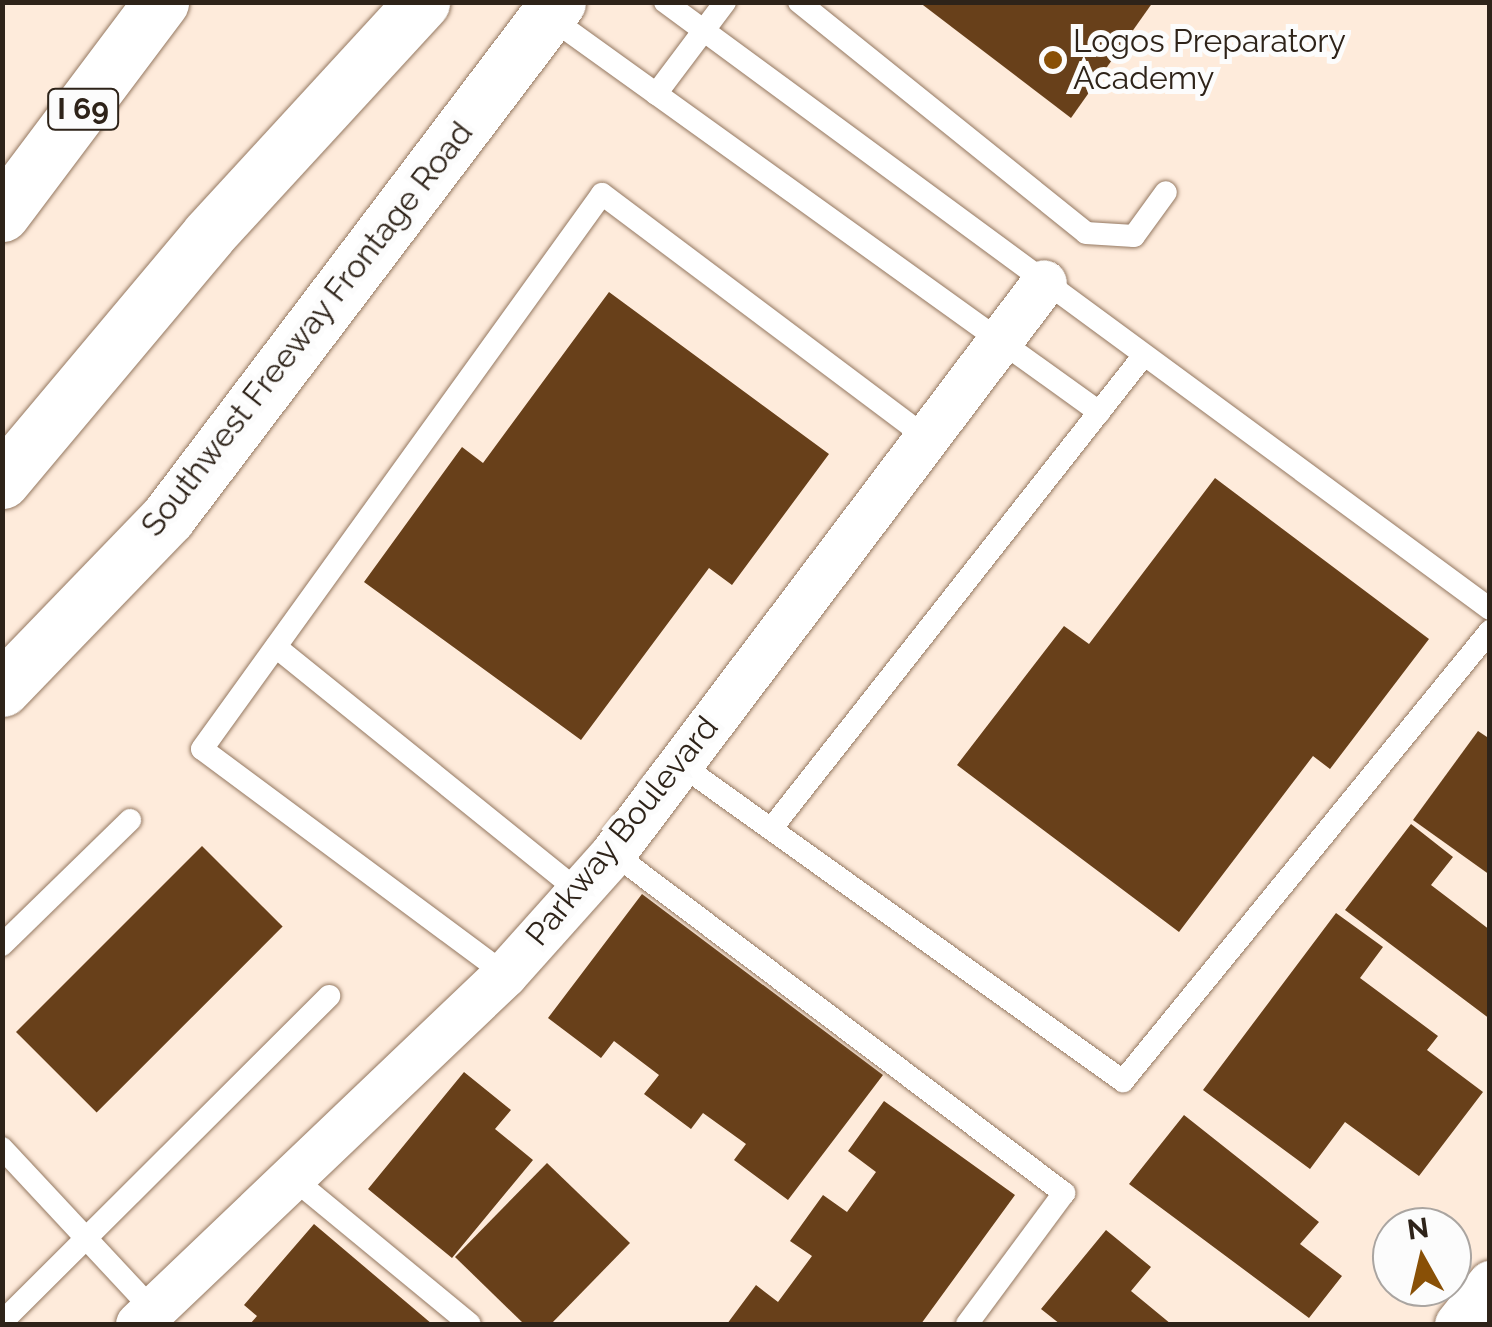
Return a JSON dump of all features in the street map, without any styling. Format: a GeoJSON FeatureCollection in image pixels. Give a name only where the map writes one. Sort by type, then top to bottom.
{"type":"FeatureCollection","features":[{"type":"Feature","properties":{"kind":"main road","name":"I 69"},"geometry":{"type":"LineString","coordinates":[[2,214],[161,2]]}},
{"type":"Feature","properties":{"kind":"main road"},"geometry":{"type":"LineString","coordinates":[[2,482],[209,234],[422,2]]}},
{"type":"Feature","properties":{"kind":"main road","name":"Southwest Freeway Frontage Road"},"geometry":{"type":"LineString","coordinates":[[2,688],[168,517],[553,9]]}},
{"type":"Feature","properties":{"kind":"street","name":"Parkway Boulevard"},"geometry":{"type":"LineString","coordinates":[[145,1317],[504,974],[613,853],[1044,282]]}},
{"type":"Feature","properties":{"kind":"street"},"geometry":{"type":"LineString","coordinates":[[1457,1324],[1490,1283]]}},
{"type":"Feature","properties":{"kind":"lane"},"geometry":{"type":"LineString","coordinates":[[665,2],[1490,608]]}},
{"type":"Feature","properties":{"kind":"lane"},"geometry":{"type":"LineString","coordinates":[[656,94],[726,2]]}},
{"type":"Feature","properties":{"kind":"lane"},"geometry":{"type":"LineString","coordinates":[[799,2],[1086,233],[1134,236],[1166,192]]}},
{"type":"Feature","properties":{"kind":"lane"},"geometry":{"type":"LineString","coordinates":[[553,9],[656,94],[1099,412]]}},
{"type":"Feature","properties":{"kind":"lane"},"geometry":{"type":"LineString","coordinates":[[504,974],[202,749],[602,194],[926,437]]}},
{"type":"Feature","properties":{"kind":"lane"},"geometry":{"type":"LineString","coordinates":[[770,829],[1144,355]]}},
{"type":"Feature","properties":{"kind":"lane"},"geometry":{"type":"LineString","coordinates":[[680,764],[1123,1081],[1490,631]]}},
{"type":"Feature","properties":{"kind":"lane"},"geometry":{"type":"LineString","coordinates":[[276,646],[576,890]]}},
{"type":"Feature","properties":{"kind":"lane"},"geometry":{"type":"LineString","coordinates":[[2,945],[130,820]]}},
{"type":"Feature","properties":{"kind":"lane"},"geometry":{"type":"LineString","coordinates":[[613,853],[1064,1193],[967,1324]]}},
{"type":"Feature","properties":{"kind":"lane"},"geometry":{"type":"LineString","coordinates":[[2,1322],[329,996]]}},
{"type":"Feature","properties":{"kind":"lane"},"geometry":{"type":"LineString","coordinates":[[2,1148],[87,1238],[145,1317]]}},
{"type":"Feature","properties":{"kind":"lane"},"geometry":{"type":"LineString","coordinates":[[290,1175],[470,1324]]}},
{"type":"Feature","properties":{"kind":"building","name":"Logos Preparatory Academy"},"geometry":{"type":"Polygon","coordinates":[[[919,2],[1153,2],[1071,118],[919,2]]]}},
{"type":"Feature","properties":{"kind":"building"},"geometry":{"type":"Polygon","coordinates":[[[609,292],[829,454],[732,585],[709,568],[581,740],[364,582],[462,447],[483,463],[609,292]]]}},
{"type":"Feature","properties":{"kind":"building"},"geometry":{"type":"Polygon","coordinates":[[[1215,478],[1429,639],[1330,769],[1313,756],[1179,932],[957,765],[1064,626],[1089,644],[1215,478]]]}},
{"type":"Feature","properties":{"kind":"building"},"geometry":{"type":"Polygon","coordinates":[[[1478,731],[1490,739],[1490,875],[1413,820],[1478,731]]]}},
{"type":"Feature","properties":{"kind":"building"},"geometry":{"type":"Polygon","coordinates":[[[1411,824],[1453,857],[1431,885],[1490,930],[1490,1019],[1345,910],[1411,824]]]}},
{"type":"Feature","properties":{"kind":"building"},"geometry":{"type":"Polygon","coordinates":[[[202,846],[283,927],[97,1113],[16,1032],[202,846]]]}},
{"type":"Feature","properties":{"kind":"building"},"geometry":{"type":"Polygon","coordinates":[[[642,894],[883,1075],[788,1200],[734,1160],[746,1144],[703,1113],[691,1129],[644,1094],[659,1075],[614,1041],[601,1058],[548,1018],[642,894]]]}},
{"type":"Feature","properties":{"kind":"building"},"geometry":{"type":"Polygon","coordinates":[[[1336,913],[1383,947],[1360,978],[1438,1036],[1427,1050],[1483,1092],[1419,1176],[1345,1122],[1310,1169],[1203,1090],[1336,913]]]}},
{"type":"Feature","properties":{"kind":"building"},"geometry":{"type":"Polygon","coordinates":[[[464,1072],[511,1110],[495,1129],[533,1160],[452,1258],[368,1189],[464,1072]]]}},
{"type":"Feature","properties":{"kind":"building"},"geometry":{"type":"Polygon","coordinates":[[[884,1101],[1015,1195],[921,1324],[727,1324],[756,1285],[778,1302],[812,1256],[790,1241],[823,1195],[847,1212],[876,1172],[848,1151],[884,1101]]]}},
{"type":"Feature","properties":{"kind":"building"},"geometry":{"type":"Polygon","coordinates":[[[1184,1115],[1319,1222],[1300,1244],[1342,1276],[1309,1318],[1129,1184],[1184,1115]]]}},
{"type":"Feature","properties":{"kind":"building"},"geometry":{"type":"Polygon","coordinates":[[[547,1163],[630,1243],[551,1324],[524,1324],[455,1257],[547,1163]]]}},
{"type":"Feature","properties":{"kind":"building"},"geometry":{"type":"Polygon","coordinates":[[[314,1224],[432,1324],[250,1324],[257,1316],[244,1305],[314,1224]]]}},
{"type":"Feature","properties":{"kind":"building"},"geometry":{"type":"Polygon","coordinates":[[[1106,1230],[1151,1267],[1131,1291],[1171,1324],[1060,1324],[1041,1309],[1106,1230]]]}},
{"type":"Feature","properties":{"kind":"place","name":"Logos Preparatory Academy"},"geometry":{"type":"Point","coordinates":[1053,60]}}]}
